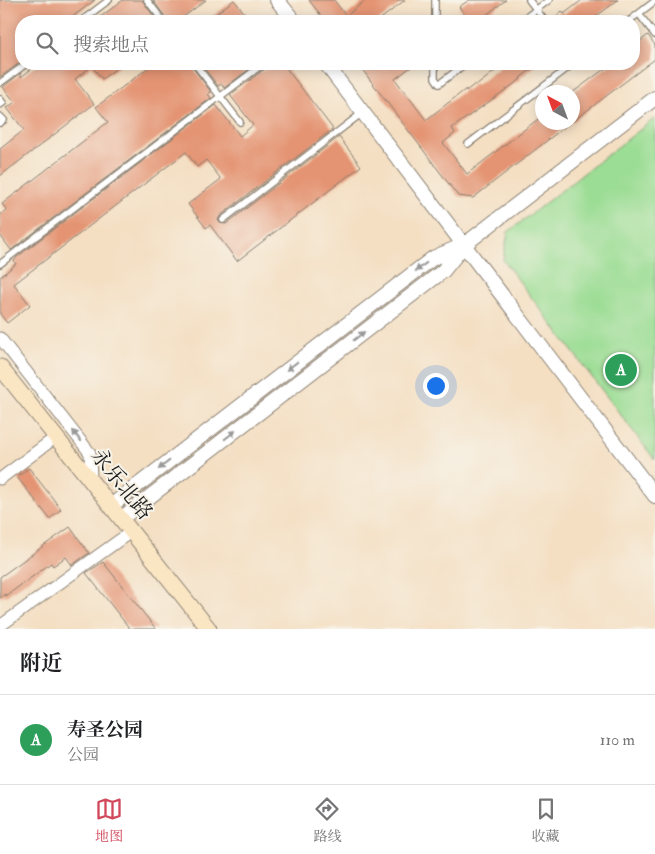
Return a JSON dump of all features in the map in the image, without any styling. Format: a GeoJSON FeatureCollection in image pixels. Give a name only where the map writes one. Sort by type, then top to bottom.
{"type":"FeatureCollection","features":[{"type":"Feature","properties":{"kind":"main road","name":"永乐北路"},"geometry":{"type":"LineString","coordinates":[[0,367],[122,518],[207,628]]}},
{"type":"Feature","properties":{"kind":"street"},"geometry":{"type":"LineString","coordinates":[[277,0],[289,15]]}},
{"type":"Feature","properties":{"kind":"street"},"geometry":{"type":"LineString","coordinates":[[331,70],[655,496]]}},
{"type":"Feature","properties":{"kind":"street"},"geometry":{"type":"LineString","coordinates":[[122,518],[443,271],[464,245],[655,98]]}},
{"type":"Feature","properties":{"kind":"street"},"geometry":{"type":"LineString","coordinates":[[112,506],[433,258],[464,245]]}},
{"type":"Feature","properties":{"kind":"street"},"geometry":{"type":"LineString","coordinates":[[0,338],[90,453],[91,480]]}},
{"type":"Feature","properties":{"kind":"street"},"geometry":{"type":"LineString","coordinates":[[0,479],[56,437]]}},
{"type":"Feature","properties":{"kind":"street"},"geometry":{"type":"LineString","coordinates":[[0,626],[132,531]]}},
{"type":"Feature","properties":{"kind":"lane"},"geometry":{"type":"LineString","coordinates":[[89,15],[109,0]]}},
{"type":"Feature","properties":{"kind":"lane"},"geometry":{"type":"LineString","coordinates":[[147,0],[158,15]]}},
{"type":"Feature","properties":{"kind":"lane"},"geometry":{"type":"LineString","coordinates":[[435,0],[435,15]]}},
{"type":"Feature","properties":{"kind":"lane"},"geometry":{"type":"LineString","coordinates":[[529,0],[540,15]]}},
{"type":"Feature","properties":{"kind":"lane"},"geometry":{"type":"LineString","coordinates":[[529,15],[549,0]]}},
{"type":"Feature","properties":{"kind":"lane"},"geometry":{"type":"LineString","coordinates":[[639,14],[655,1]]}},
{"type":"Feature","properties":{"kind":"lane"},"geometry":{"type":"LineString","coordinates":[[640,15],[655,35]]}},
{"type":"Feature","properties":{"kind":"lane"},"geometry":{"type":"LineString","coordinates":[[0,84],[18,70]]}},
{"type":"Feature","properties":{"kind":"lane"},"geometry":{"type":"LineString","coordinates":[[200,70],[240,122]]}},
{"type":"Feature","properties":{"kind":"lane"},"geometry":{"type":"LineString","coordinates":[[0,264],[255,70]]}},
{"type":"Feature","properties":{"kind":"lane"},"geometry":{"type":"LineString","coordinates":[[435,70],[435,78],[439,84],[457,70]]}},
{"type":"Feature","properties":{"kind":"lane"},"geometry":{"type":"LineString","coordinates":[[468,144],[565,70]]}},
{"type":"Feature","properties":{"kind":"lane"},"geometry":{"type":"LineString","coordinates":[[0,99],[3,103],[0,105]]}},
{"type":"Feature","properties":{"kind":"lane"},"geometry":{"type":"LineString","coordinates":[[223,220],[363,112]]}},
{"type":"Feature","properties":{"kind":"lane"},"geometry":{"type":"LineString","coordinates":[[0,116],[4,120],[0,123]]}},
{"type":"Feature","properties":{"kind":"green space"},"geometry":{"type":"Polygon","coordinates":[[[655,118],[655,460],[503,260],[508,232],[655,118]]]}},
{"type":"Feature","properties":{"kind":"building"},"geometry":{"type":"Polygon","coordinates":[[[0,0],[95,0],[75,15],[15,15],[15,66],[0,77],[0,0]]]}},
{"type":"Feature","properties":{"kind":"building"},"geometry":{"type":"Polygon","coordinates":[[[123,0],[142,0],[153,15],[103,15],[123,0]]]}},
{"type":"Feature","properties":{"kind":"building"},"geometry":{"type":"Polygon","coordinates":[[[153,0],[206,0],[186,15],[164,15],[153,0]]]}},
{"type":"Feature","properties":{"kind":"building"},"geometry":{"type":"Polygon","coordinates":[[[234,0],[246,15],[214,15],[234,0]]]}},
{"type":"Feature","properties":{"kind":"building"},"geometry":{"type":"Polygon","coordinates":[[[309,0],[334,0],[345,15],[320,15],[309,0]]]}},
{"type":"Feature","properties":{"kind":"building"},"geometry":{"type":"Polygon","coordinates":[[[366,0],[405,0],[386,15],[347,15],[366,0]]]}},
{"type":"Feature","properties":{"kind":"building"},"geometry":{"type":"Polygon","coordinates":[[[469,0],[506,0],[486,15],[465,15],[459,7],[469,0]]]}},
{"type":"Feature","properties":{"kind":"building"},"geometry":{"type":"Polygon","coordinates":[[[582,0],[618,0],[598,15],[557,15],[562,11],[564,14],[582,0]]]}},
{"type":"Feature","properties":{"kind":"building"},"geometry":{"type":"Polygon","coordinates":[[[648,35],[655,45],[655,59],[580,116],[580,87],[603,70],[640,70],[640,41],[648,35]]]}},
{"type":"Feature","properties":{"kind":"building"},"geometry":{"type":"Polygon","coordinates":[[[30,70],[87,70],[75,79],[94,104],[0,176],[0,149],[24,130],[7,108],[15,102],[3,87],[21,73],[21,77],[30,70]]]}},
{"type":"Feature","properties":{"kind":"building"},"geometry":{"type":"Polygon","coordinates":[[[95,70],[114,70],[102,79],[95,70]]]}},
{"type":"Feature","properties":{"kind":"building"},"geometry":{"type":"Polygon","coordinates":[[[145,70],[194,70],[211,92],[208,94],[211,98],[11,250],[0,235],[0,215],[7,210],[2,204],[108,122],[96,107],[145,70]]]}},
{"type":"Feature","properties":{"kind":"building"},"geometry":{"type":"Polygon","coordinates":[[[206,70],[248,70],[224,88],[222,84],[218,86],[206,70]]]}},
{"type":"Feature","properties":{"kind":"building"},"geometry":{"type":"Polygon","coordinates":[[[263,70],[288,70],[333,129],[220,216],[218,220],[220,223],[226,224],[339,137],[361,166],[237,261],[210,225],[206,228],[188,204],[221,179],[206,160],[197,167],[186,152],[14,284],[30,305],[7,323],[0,314],[0,277],[16,264],[14,261],[17,257],[216,105],[240,136],[253,125],[230,95],[263,70]]]}},
{"type":"Feature","properties":{"kind":"building"},"geometry":{"type":"Polygon","coordinates":[[[363,70],[407,70],[395,79],[426,120],[466,89],[466,91],[475,84],[476,86],[496,70],[530,70],[521,79],[452,128],[455,133],[443,143],[467,174],[535,121],[535,130],[561,130],[473,198],[458,196],[363,70]]]}},
{"type":"Feature","properties":{"kind":"building"},"geometry":{"type":"Polygon","coordinates":[[[29,468],[61,509],[50,519],[17,477],[29,468]]]}},
{"type":"Feature","properties":{"kind":"building"},"geometry":{"type":"Polygon","coordinates":[[[70,527],[89,553],[72,565],[66,557],[53,566],[51,563],[6,596],[5,594],[0,598],[0,577],[70,527]]]}},
{"type":"Feature","properties":{"kind":"building"},"geometry":{"type":"Polygon","coordinates":[[[103,562],[156,629],[130,629],[86,573],[103,562]]]}},
{"type":"Feature","properties":{"kind":"place","name":"寿圣公园"},"geometry":{"type":"Point","coordinates":[621,370]}}]}
